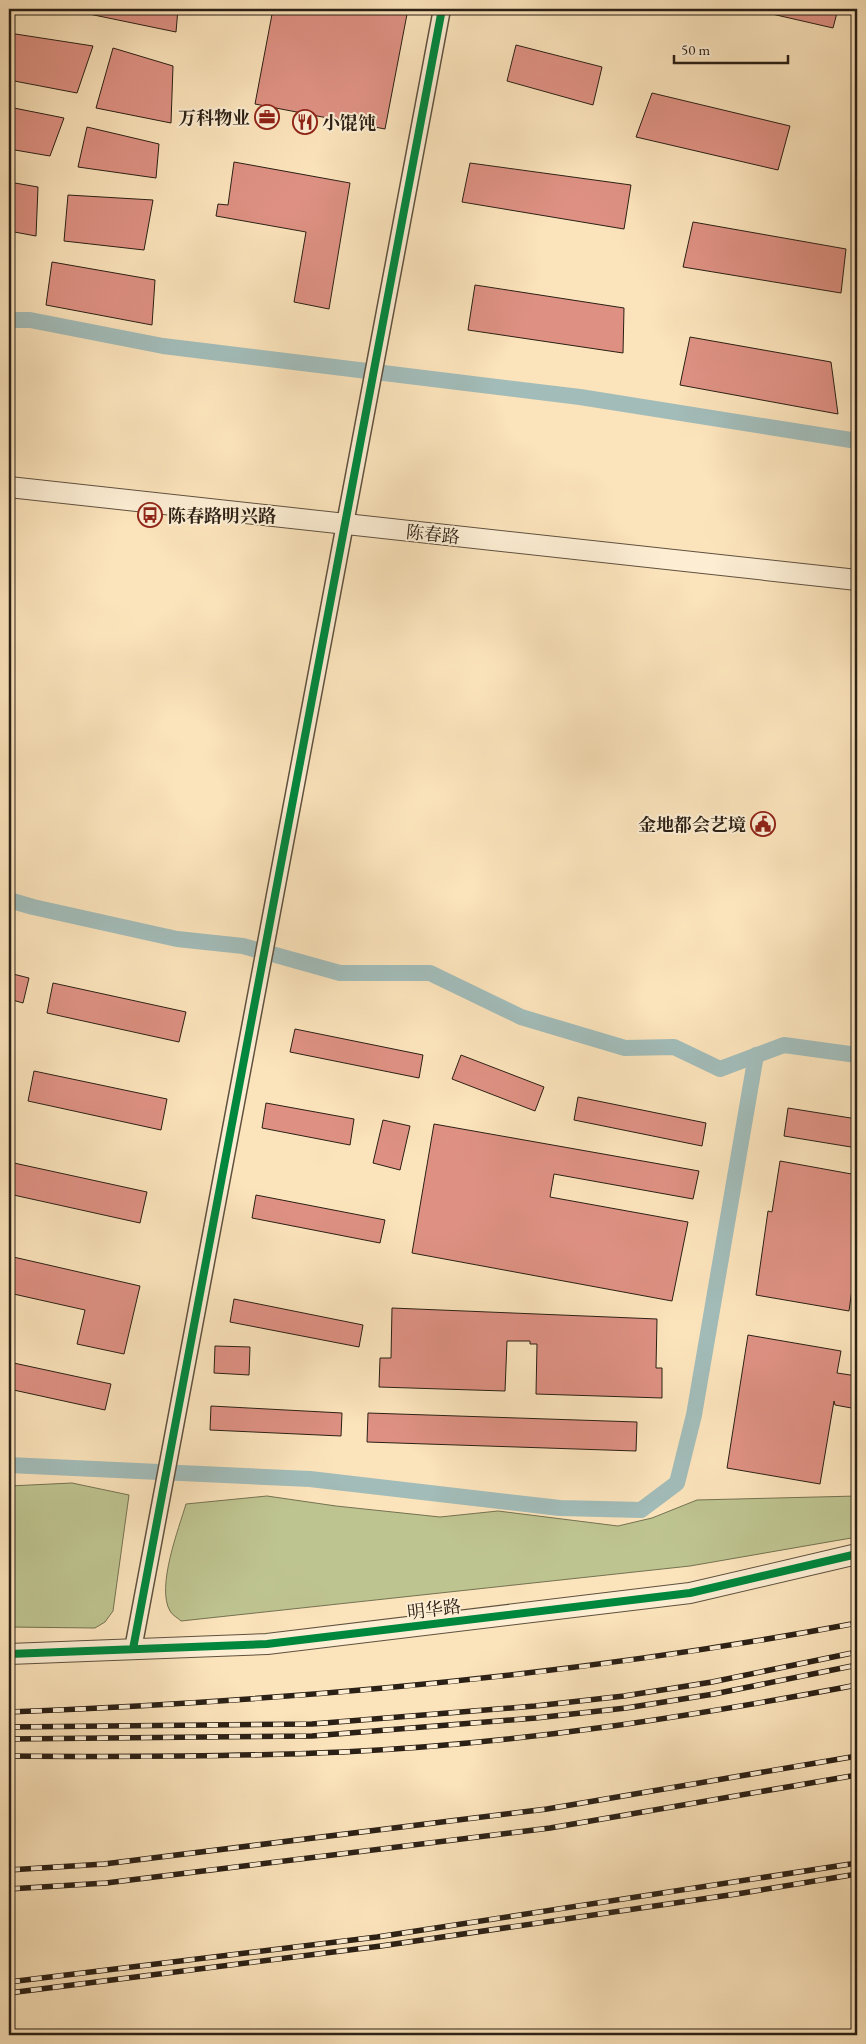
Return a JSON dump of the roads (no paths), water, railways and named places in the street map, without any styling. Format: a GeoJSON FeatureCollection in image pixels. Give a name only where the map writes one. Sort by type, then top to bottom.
{"type":"FeatureCollection","features":[{"type":"Feature","properties":{"kind":"street"},"geometry":{"type":"LineString","coordinates":[[133,1649],[442,9]]}},
{"type":"Feature","properties":{"kind":"street","name":"陈春路"},"geometry":{"type":"LineString","coordinates":[[9,487],[857,580]]}},
{"type":"Feature","properties":{"kind":"street","name":"明华路"},"geometry":{"type":"LineString","coordinates":[[9,1654],[268,1644],[690,1593],[857,1554]]}},
{"type":"Feature","properties":{"kind":"waterway"},"geometry":{"type":"LineString","coordinates":[[9,320],[30,320],[163,346],[580,397],[857,441]]}},
{"type":"Feature","properties":{"kind":"waterway"},"geometry":{"type":"LineString","coordinates":[[9,900],[177,939],[243,946],[340,973],[430,973],[521,1017],[625,1048],[674,1047],[720,1069],[784,1045],[857,1055]]}},
{"type":"Feature","properties":{"kind":"waterway"},"geometry":{"type":"LineString","coordinates":[[9,1465],[310,1479],[560,1508],[641,1510],[677,1483],[694,1415],[756,1055]]}},
{"type":"Feature","properties":{"kind":"railway"},"geometry":{"type":"LineString","coordinates":[[9,1712],[222,1701],[329,1693],[541,1672],[752,1642],[857,1623]]}},
{"type":"Feature","properties":{"kind":"railway"},"geometry":{"type":"LineString","coordinates":[[9,1727],[312,1724],[535,1706],[624,1696],[712,1682],[857,1652]]}},
{"type":"Feature","properties":{"kind":"railway"},"geometry":{"type":"LineString","coordinates":[[9,1739],[312,1736],[536,1718],[626,1708],[714,1694],[857,1665]]}},
{"type":"Feature","properties":{"kind":"railway"},"geometry":{"type":"LineString","coordinates":[[9,1756],[301,1754],[473,1743],[602,1728],[730,1708],[857,1685]]}},
{"type":"Feature","properties":{"kind":"railway"},"geometry":{"type":"LineString","coordinates":[[9,1870],[104,1864],[547,1809],[857,1756]]}},
{"type":"Feature","properties":{"kind":"railway"},"geometry":{"type":"LineString","coordinates":[[9,1889],[106,1883],[550,1828],[857,1775]]}},
{"type":"Feature","properties":{"kind":"railway"},"geometry":{"type":"LineString","coordinates":[[9,1982],[377,1937],[857,1863]]}},
{"type":"Feature","properties":{"kind":"railway"},"geometry":{"type":"LineString","coordinates":[[9,1993],[381,1946],[743,1893],[857,1874]]}},
{"type":"Feature","properties":{"kind":"place","name":"万科物业"},"geometry":{"type":"Point","coordinates":[267,117]}},
{"type":"Feature","properties":{"kind":"place","name":"小馄饨"},"geometry":{"type":"Point","coordinates":[305,122]}},
{"type":"Feature","properties":{"kind":"place","name":"陈春路明兴路"},"geometry":{"type":"Point","coordinates":[150,515]}},
{"type":"Feature","properties":{"kind":"place","name":"金地都会艺境"},"geometry":{"type":"Point","coordinates":[763,824]}}]}
